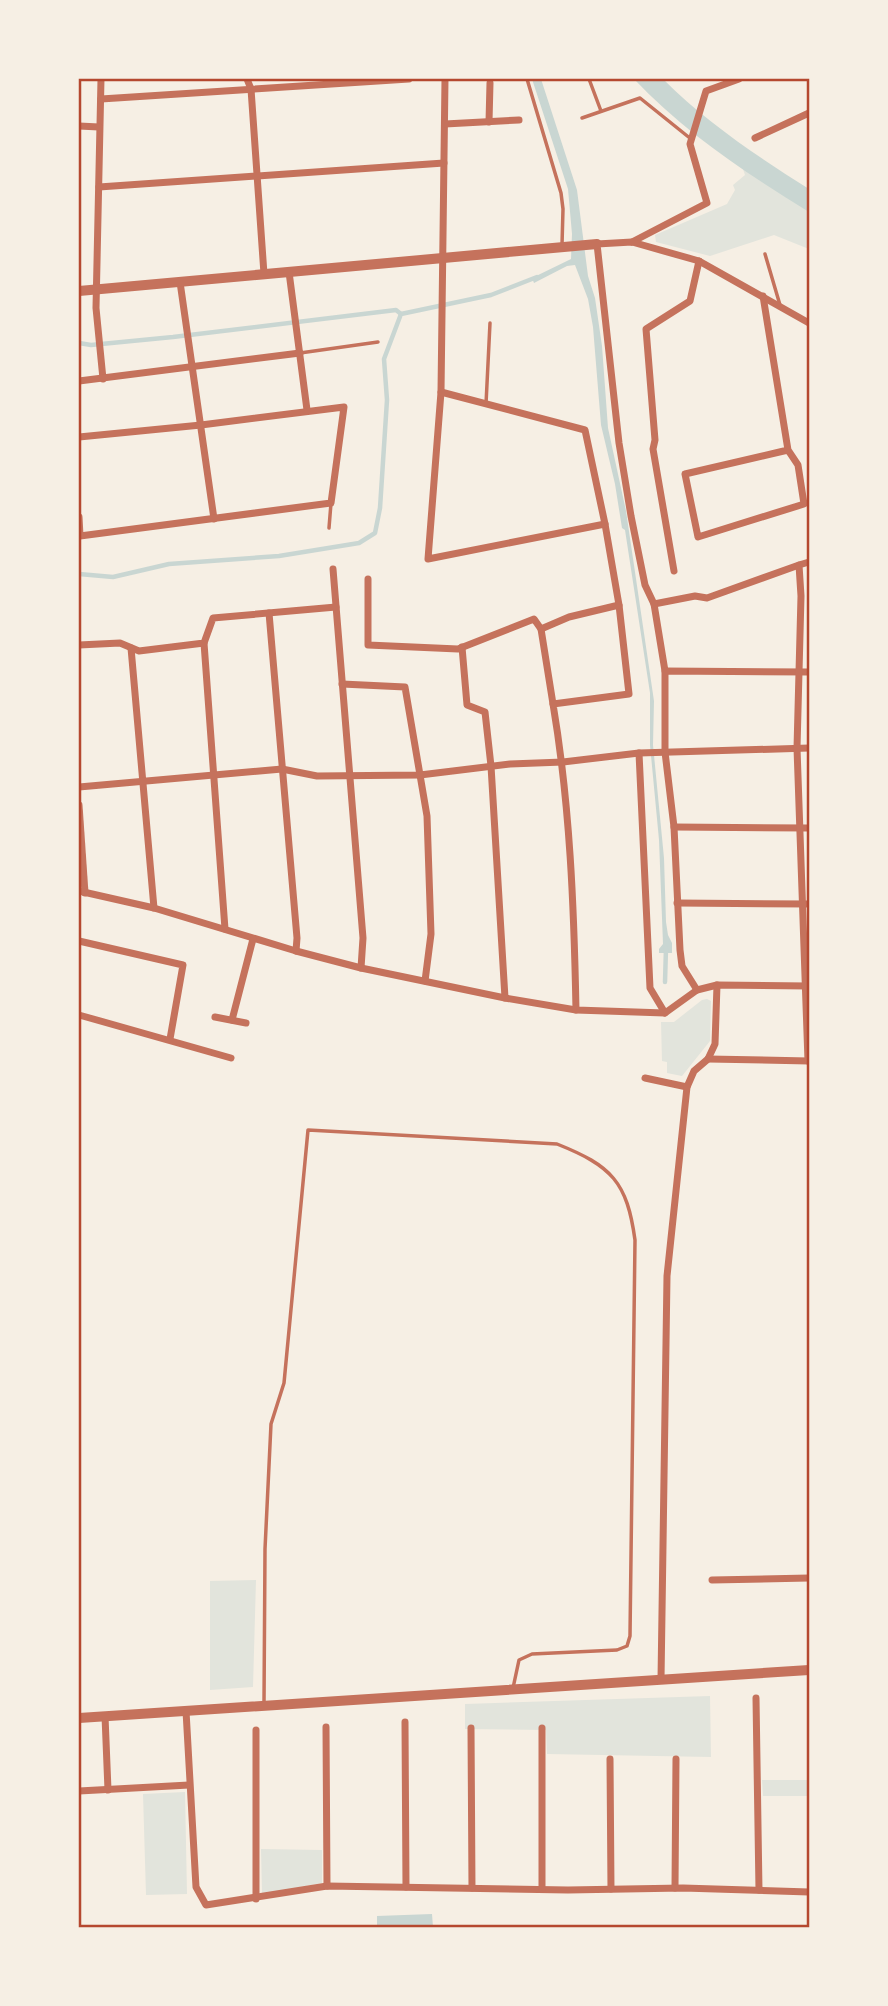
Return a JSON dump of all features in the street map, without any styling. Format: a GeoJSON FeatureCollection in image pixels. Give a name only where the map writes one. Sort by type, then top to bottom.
{"type":"FeatureCollection","features":[{"type":"Feature","properties":{"kind":"street"},"geometry":{"type":"LineString","coordinates":[[101,79],[96,308],[103,379]]}},
{"type":"Feature","properties":{"kind":"street"},"geometry":{"type":"LineString","coordinates":[[247,79],[251,89],[264,274]]}},
{"type":"Feature","properties":{"kind":"street"},"geometry":{"type":"LineString","coordinates":[[101,99],[409,79]]}},
{"type":"Feature","properties":{"kind":"street"},"geometry":{"type":"LineString","coordinates":[[445,79],[440,392],[428,559],[605,524]]}},
{"type":"Feature","properties":{"kind":"street"},"geometry":{"type":"LineString","coordinates":[[632,242],[707,203],[690,144],[691,136],[706,91],[730,80],[740,79]]}},
{"type":"Feature","properties":{"kind":"street"},"geometry":{"type":"LineString","coordinates":[[489,121],[490,83]]}},
{"type":"Feature","properties":{"kind":"street"},"geometry":{"type":"LineString","coordinates":[[755,138],[809,113]]}},
{"type":"Feature","properties":{"kind":"street"},"geometry":{"type":"LineString","coordinates":[[444,124],[519,120]]}},
{"type":"Feature","properties":{"kind":"street"},"geometry":{"type":"LineString","coordinates":[[79,126],[99,127]]}},
{"type":"Feature","properties":{"kind":"street"},"geometry":{"type":"LineString","coordinates":[[99,187],[444,163]]}},
{"type":"Feature","properties":{"kind":"street"},"geometry":{"type":"LineString","coordinates":[[79,291],[632,242],[699,261],[809,323]]}},
{"type":"Feature","properties":{"kind":"street"},"geometry":{"type":"LineString","coordinates":[[597,244],[619,443],[631,516],[645,585],[654,604],[665,671],[665,752],[674,827],[682,966],[697,990]]}},
{"type":"Feature","properties":{"kind":"street"},"geometry":{"type":"LineString","coordinates":[[674,571],[653,449],[655,440],[646,329],[690,301],[699,261]]}},
{"type":"Feature","properties":{"kind":"street"},"geometry":{"type":"LineString","coordinates":[[289,272],[307,410]]}},
{"type":"Feature","properties":{"kind":"street"},"geometry":{"type":"LineString","coordinates":[[180,282],[214,519]]}},
{"type":"Feature","properties":{"kind":"street"},"geometry":{"type":"LineString","coordinates":[[763,296],[788,450],[798,465],[804,503],[698,537],[685,474],[788,450]]}},
{"type":"Feature","properties":{"kind":"street"},"geometry":{"type":"LineString","coordinates":[[79,381],[300,353]]}},
{"type":"Feature","properties":{"kind":"street"},"geometry":{"type":"LineString","coordinates":[[440,392],[585,430],[619,606],[629,694],[553,704]]}},
{"type":"Feature","properties":{"kind":"street"},"geometry":{"type":"LineString","coordinates":[[79,438],[344,407],[331,503],[80,536],[79,517]]}},
{"type":"Feature","properties":{"kind":"street"},"geometry":{"type":"LineString","coordinates":[[798,465],[809,462]]}},
{"type":"Feature","properties":{"kind":"street"},"geometry":{"type":"LineString","coordinates":[[654,604],[695,596],[707,598],[809,562]]}},
{"type":"Feature","properties":{"kind":"street"},"geometry":{"type":"LineString","coordinates":[[708,1059],[809,1061],[797,748],[798,671],[805,596],[799,565]]}},
{"type":"Feature","properties":{"kind":"street"},"geometry":{"type":"LineString","coordinates":[[333,569],[363,938],[361,968]]}},
{"type":"Feature","properties":{"kind":"street"},"geometry":{"type":"LineString","coordinates":[[368,579],[368,645],[457,649],[534,619],[541,629],[563,762],[574,900],[576,1010]]}},
{"type":"Feature","properties":{"kind":"street"},"geometry":{"type":"LineString","coordinates":[[541,629],[569,617],[619,606]]}},
{"type":"Feature","properties":{"kind":"street"},"geometry":{"type":"LineString","coordinates":[[225,929],[204,643],[213,618],[336,607]]}},
{"type":"Feature","properties":{"kind":"street"},"geometry":{"type":"LineString","coordinates":[[269,613],[296,951]]}},
{"type":"Feature","properties":{"kind":"street"},"geometry":{"type":"LineString","coordinates":[[79,645],[120,643],[138,651],[204,643]]}},
{"type":"Feature","properties":{"kind":"street"},"geometry":{"type":"LineString","coordinates":[[462,647],[467,705],[485,712],[491,766],[505,998]]}},
{"type":"Feature","properties":{"kind":"street"},"geometry":{"type":"LineString","coordinates":[[131,648],[153,908]]}},
{"type":"Feature","properties":{"kind":"street"},"geometry":{"type":"LineString","coordinates":[[665,671],[809,672]]}},
{"type":"Feature","properties":{"kind":"street"},"geometry":{"type":"LineString","coordinates":[[342,684],[405,687],[426,816],[431,934],[425,981]]}},
{"type":"Feature","properties":{"kind":"street"},"geometry":{"type":"LineString","coordinates":[[79,788],[282,769],[317,776],[421,775],[639,753],[809,748]]}},
{"type":"Feature","properties":{"kind":"street"},"geometry":{"type":"LineString","coordinates":[[639,753],[650,988],[665,1013]]}},
{"type":"Feature","properties":{"kind":"street"},"geometry":{"type":"LineString","coordinates":[[79,805],[82,892],[153,908],[361,968],[576,1010],[665,1013],[697,990],[717,985],[806,986]]}},
{"type":"Feature","properties":{"kind":"street"},"geometry":{"type":"LineString","coordinates":[[674,827],[809,828]]}},
{"type":"Feature","properties":{"kind":"street"},"geometry":{"type":"LineString","coordinates":[[677,903],[805,904]]}},
{"type":"Feature","properties":{"kind":"street"},"geometry":{"type":"LineString","coordinates":[[232,1020],[253,939]]}},
{"type":"Feature","properties":{"kind":"street"},"geometry":{"type":"LineString","coordinates":[[79,941],[183,965],[170,1039]]}},
{"type":"Feature","properties":{"kind":"street"},"geometry":{"type":"LineString","coordinates":[[661,1679],[667,1276],[687,1087],[694,1071],[708,1059],[715,1044],[717,985]]}},
{"type":"Feature","properties":{"kind":"street"},"geometry":{"type":"LineString","coordinates":[[79,1016],[231,1058]]}},
{"type":"Feature","properties":{"kind":"street"},"geometry":{"type":"LineString","coordinates":[[215,1017],[246,1023]]}},
{"type":"Feature","properties":{"kind":"street"},"geometry":{"type":"LineString","coordinates":[[645,1078],[687,1087]]}},
{"type":"Feature","properties":{"kind":"street"},"geometry":{"type":"LineString","coordinates":[[712,1580],[809,1577]]}},
{"type":"Feature","properties":{"kind":"street"},"geometry":{"type":"LineString","coordinates":[[79,1718],[809,1670]]}},
{"type":"Feature","properties":{"kind":"street"},"geometry":{"type":"LineString","coordinates":[[756,1698],[759,1890]]}},
{"type":"Feature","properties":{"kind":"street"},"geometry":{"type":"LineString","coordinates":[[186,1711],[196,1887],[206,1905],[327,1886],[676,1888],[809,1892]]}},
{"type":"Feature","properties":{"kind":"street"},"geometry":{"type":"LineString","coordinates":[[105,1716],[108,1790]]}},
{"type":"Feature","properties":{"kind":"street"},"geometry":{"type":"LineString","coordinates":[[405,1722],[406,1887]]}},
{"type":"Feature","properties":{"kind":"street"},"geometry":{"type":"LineString","coordinates":[[326,1727],[327,1886]]}},
{"type":"Feature","properties":{"kind":"street"},"geometry":{"type":"LineString","coordinates":[[471,1728],[472,1888]]}},
{"type":"Feature","properties":{"kind":"street"},"geometry":{"type":"LineString","coordinates":[[542,1728],[542,1889]]}},
{"type":"Feature","properties":{"kind":"street"},"geometry":{"type":"LineString","coordinates":[[256,1730],[256,1899]]}},
{"type":"Feature","properties":{"kind":"street"},"geometry":{"type":"LineString","coordinates":[[610,1759],[611,1889]]}},
{"type":"Feature","properties":{"kind":"street"},"geometry":{"type":"LineString","coordinates":[[676,1759],[676,1888]]}},
{"type":"Feature","properties":{"kind":"street"},"geometry":{"type":"LineString","coordinates":[[79,1791],[190,1785]]}},
{"type":"Feature","properties":{"kind":"lane"},"geometry":{"type":"LineString","coordinates":[[527,79],[561,193],[564,247]]}},
{"type":"Feature","properties":{"kind":"lane"},"geometry":{"type":"LineString","coordinates":[[589,79],[601,111]]}},
{"type":"Feature","properties":{"kind":"lane"},"geometry":{"type":"LineString","coordinates":[[582,118],[640,98],[691,136]]}},
{"type":"Feature","properties":{"kind":"lane"},"geometry":{"type":"LineString","coordinates":[[765,254],[781,307]]}},
{"type":"Feature","properties":{"kind":"lane"},"geometry":{"type":"LineString","coordinates":[[486,404],[489,323]]}},
{"type":"Feature","properties":{"kind":"lane"},"geometry":{"type":"LineString","coordinates":[[300,353],[378,342]]}},
{"type":"Feature","properties":{"kind":"lane"},"geometry":{"type":"LineString","coordinates":[[329,528],[331,503]]}},
{"type":"Feature","properties":{"kind":"lane"},"geometry":{"type":"LineString","coordinates":[[264,1705],[265,1549],[271,1423],[284,1383],[309,1130],[557,1144],[588,1156],[607,1171],[622,1189],[631,1213],[635,1240],[630,1636],[627,1646],[617,1650],[532,1654],[519,1660],[513,1689]]}},
{"type":"Feature","properties":{"kind":"shaded area"},"geometry":{"type":"Polygon","coordinates":[[[532,79],[541,79],[577,190],[588,276],[595,298],[602,346],[608,428],[626,511],[654,701],[653,745],[664,858],[666,922],[672,953],[659,953],[663,944],[659,840],[650,745],[650,693],[625,530],[622,528],[601,425],[588,299],[575,265],[567,266],[534,283],[532,278],[571,259],[572,234],[568,189],[532,79]]]}},
{"type":"Feature","properties":{"kind":"shaded area"},"geometry":{"type":"Polygon","coordinates":[[[634,79],[663,79],[715,124],[809,189],[809,212],[695,135],[634,79]]]}},
{"type":"Feature","properties":{"kind":"shaded area"},"geometry":{"type":"Polygon","coordinates":[[[743,169],[809,210],[809,249],[774,235],[710,256],[656,242],[655,235],[727,204],[735,190],[733,185],[745,175],[743,169]]]}},
{"type":"Feature","properties":{"kind":"shaded area"},"geometry":{"type":"Polygon","coordinates":[[[707,999],[711,1001],[710,1041],[682,1076],[667,1073],[667,1062],[662,1061],[661,1022],[674,1022],[707,999]]]}},
{"type":"Feature","properties":{"kind":"shaded area"},"geometry":{"type":"Polygon","coordinates":[[[256,1580],[253,1687],[210,1690],[210,1581],[256,1580]]]}},
{"type":"Feature","properties":{"kind":"shaded area"},"geometry":{"type":"Polygon","coordinates":[[[710,1696],[711,1757],[547,1754],[546,1730],[465,1729],[465,1704],[710,1696]]]}},
{"type":"Feature","properties":{"kind":"shaded area"},"geometry":{"type":"Polygon","coordinates":[[[762,1780],[809,1780],[809,1796],[763,1796],[762,1780]]]}},
{"type":"Feature","properties":{"kind":"shaded area"},"geometry":{"type":"Polygon","coordinates":[[[185,1792],[187,1894],[146,1895],[143,1794],[185,1792]]]}},
{"type":"Feature","properties":{"kind":"shaded area"},"geometry":{"type":"Polygon","coordinates":[[[261,1849],[322,1850],[322,1883],[262,1894],[261,1849]]]}},
{"type":"Feature","properties":{"kind":"shaded area"},"geometry":{"type":"Polygon","coordinates":[[[432,1914],[433,1927],[377,1927],[377,1916],[432,1914]]]}},
{"type":"Feature","properties":{"kind":"waterway"},"geometry":{"type":"LineString","coordinates":[[79,574],[113,577],[169,564],[279,556],[359,543],[375,533],[380,508],[387,400],[384,359],[401,314],[491,295],[537,277]]}},
{"type":"Feature","properties":{"kind":"waterway"},"geometry":{"type":"LineString","coordinates":[[79,343],[91,345],[173,337],[396,310],[401,314]]}},
{"type":"Feature","properties":{"kind":"waterway"},"geometry":{"type":"LineString","coordinates":[[665,982],[666,948]]}}]}
